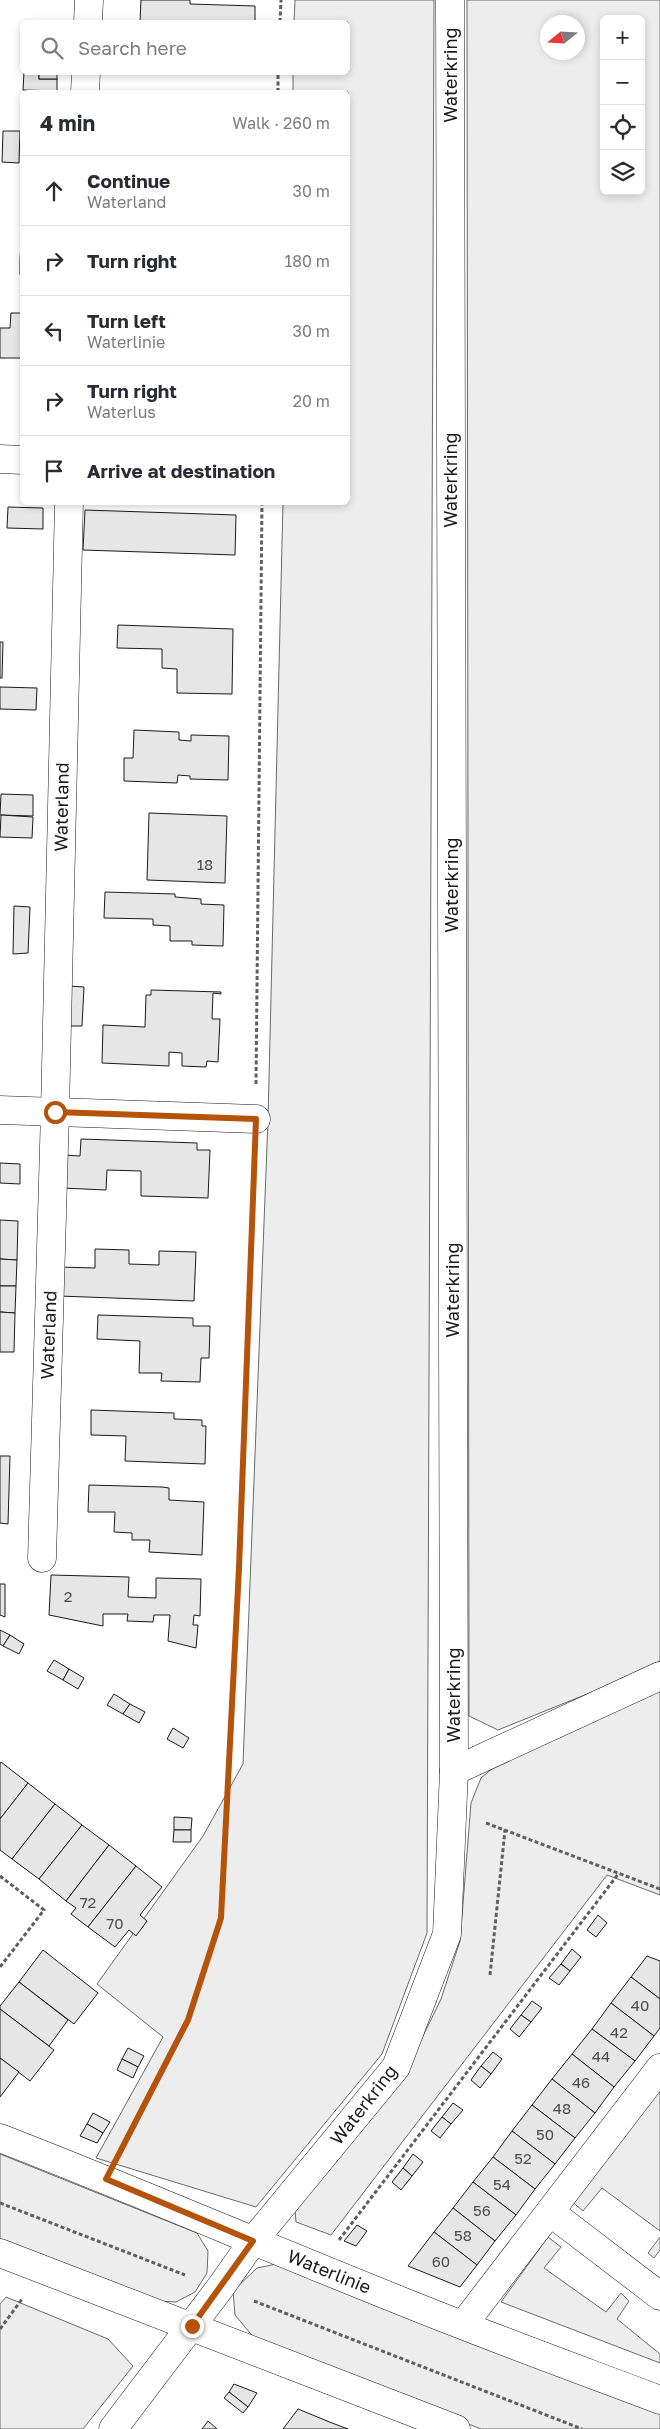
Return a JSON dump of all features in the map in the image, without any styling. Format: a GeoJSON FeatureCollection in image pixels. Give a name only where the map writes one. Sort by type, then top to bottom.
{"type":"FeatureCollection","features":[{"type":"Feature","properties":{"kind":"street"},"geometry":{"type":"LineString","coordinates":[[88,20],[89,0]]}},
{"type":"Feature","properties":{"kind":"street","name":"Waterkring"},"geometry":{"type":"LineString","coordinates":[[113,2429],[192,2326],[253,2241],[396,2067],[447,1934],[454,1771],[450,0]]}},
{"type":"Feature","properties":{"kind":"street"},"geometry":{"type":"LineString","coordinates":[[85,90],[86,75]]}},
{"type":"Feature","properties":{"kind":"street"},"geometry":{"type":"LineString","coordinates":[[0,459],[20,460]]}},
{"type":"Feature","properties":{"kind":"street","name":"Waterland"},"geometry":{"type":"LineString","coordinates":[[42,1558],[55,1112],[69,505]]}},
{"type":"Feature","properties":{"kind":"street"},"geometry":{"type":"LineString","coordinates":[[0,1110],[256,1119]]}},
{"type":"Feature","properties":{"kind":"street","name":"Waterkring"},"geometry":{"type":"LineString","coordinates":[[454,1771],[660,1676]]}},
{"type":"Feature","properties":{"kind":"street"},"geometry":{"type":"LineString","coordinates":[[463,2325],[660,2068]]}},
{"type":"Feature","properties":{"kind":"street","name":"Waterlinie"},"geometry":{"type":"LineString","coordinates":[[0,2138],[106,2179],[253,2241],[463,2325],[660,2400]]}},
{"type":"Feature","properties":{"kind":"street"},"geometry":{"type":"LineString","coordinates":[[550,2212],[660,2296]]}},
{"type":"Feature","properties":{"kind":"street"},"geometry":{"type":"LineString","coordinates":[[0,2253],[452,2428]]}},
{"type":"Feature","properties":{"kind":"path"},"geometry":{"type":"LineString","coordinates":[[280,20],[281,0]]}},
{"type":"Feature","properties":{"kind":"path"},"geometry":{"type":"LineString","coordinates":[[278,75],[278,90]]}},
{"type":"Feature","properties":{"kind":"path"},"geometry":{"type":"LineString","coordinates":[[106,2179],[188,2020],[221,1918],[239,1568],[256,1119],[262,505]]}},
{"type":"Feature","properties":{"kind":"path"},"geometry":{"type":"LineString","coordinates":[[452,1810],[660,1889]]}},
{"type":"Feature","properties":{"kind":"path"},"geometry":{"type":"LineString","coordinates":[[490,1976],[505,1830]]}},
{"type":"Feature","properties":{"kind":"path"},"geometry":{"type":"LineString","coordinates":[[318,2267],[620,1873]]}},
{"type":"Feature","properties":{"kind":"path"},"geometry":{"type":"LineString","coordinates":[[0,1876],[44,1910],[0,1967]]}},
{"type":"Feature","properties":{"kind":"path"},"geometry":{"type":"LineString","coordinates":[[0,2202],[582,2429]]}},
{"type":"Feature","properties":{"kind":"shaded area"},"geometry":{"type":"Polygon","coordinates":[[[295,0],[434,0],[427,1933],[382,2054],[256,2207],[96,2158],[163,2037],[97,1984],[203,1836],[243,1764],[268,1120],[283,505],[350,505],[350,90],[293,90],[293,75],[350,75],[350,20],[294,20],[295,0]]]}},
{"type":"Feature","properties":{"kind":"shaded area"},"geometry":{"type":"Polygon","coordinates":[[[467,0],[660,0],[660,1661],[592,1692],[498,1730],[469,1716],[467,0]]]}},
{"type":"Feature","properties":{"kind":"shaded area"},"geometry":{"type":"Polygon","coordinates":[[[660,1690],[660,1895],[607,1875],[331,2235],[296,2222],[295,2210],[408,2067],[441,1999],[460,1941],[471,1803],[481,1778],[499,1763],[660,1690]]]}},
{"type":"Feature","properties":{"kind":"shaded area"},"geometry":{"type":"Polygon","coordinates":[[[660,2080],[660,2231],[602,2188],[583,2211],[570,2200],[660,2080]]]}},
{"type":"Feature","properties":{"kind":"shaded area"},"geometry":{"type":"Polygon","coordinates":[[[0,2154],[197,2233],[208,2251],[207,2273],[195,2292],[176,2302],[157,2301],[0,2240],[0,2154]]]}},
{"type":"Feature","properties":{"kind":"shaded area"},"geometry":{"type":"Polygon","coordinates":[[[548,2237],[561,2247],[544,2268],[606,2312],[621,2293],[629,2301],[617,2319],[660,2354],[660,2363],[501,2302],[548,2237]]]}},
{"type":"Feature","properties":{"kind":"shaded area"},"geometry":{"type":"Polygon","coordinates":[[[660,2237],[660,2250],[654,2258],[648,2253],[660,2237]]]}},
{"type":"Feature","properties":{"kind":"shaded area"},"geometry":{"type":"Polygon","coordinates":[[[281,2263],[660,2412],[660,2429],[481,2429],[255,2339],[235,2315],[233,2291],[257,2268],[281,2263]]]}},
{"type":"Feature","properties":{"kind":"shaded area"},"geometry":{"type":"Polygon","coordinates":[[[6,2297],[108,2339],[133,2366],[83,2429],[0,2429],[0,2304],[6,2297]]]}},
{"type":"Feature","properties":{"kind":"building"},"geometry":{"type":"Polygon","coordinates":[[[141,0],[190,0],[190,4],[255,6],[255,20],[140,20],[141,0]]]}},
{"type":"Feature","properties":{"kind":"building"},"geometry":{"type":"Polygon","coordinates":[[[24,75],[39,75],[39,79],[57,79],[57,90],[23,90],[24,75]]]}},
{"type":"Feature","properties":{"kind":"building"},"geometry":{"type":"Polygon","coordinates":[[[39,75],[57,75],[57,79],[39,79],[39,75]]]}},
{"type":"Feature","properties":{"kind":"building"},"geometry":{"type":"Polygon","coordinates":[[[3,131],[20,131],[19,163],[2,162],[3,131]]]}},
{"type":"Feature","properties":{"kind":"building"},"geometry":{"type":"Polygon","coordinates":[[[11,313],[20,313],[20,358],[0,358],[0,328],[10,328],[11,313]]]}},
{"type":"Feature","properties":{"kind":"building"},"geometry":{"type":"Polygon","coordinates":[[[8,507],[43,508],[43,529],[7,528],[8,507]]]}},
{"type":"Feature","properties":{"kind":"building"},"geometry":{"type":"Polygon","coordinates":[[[85,510],[236,515],[235,555],[83,550],[85,510]]]}},
{"type":"Feature","properties":{"kind":"building"},"geometry":{"type":"Polygon","coordinates":[[[118,625],[233,629],[232,694],[177,693],[177,669],[162,668],[162,649],[117,648],[118,625]]]}},
{"type":"Feature","properties":{"kind":"building"},"geometry":{"type":"Polygon","coordinates":[[[0,642],[3,642],[2,678],[0,678],[0,642]]]}},
{"type":"Feature","properties":{"kind":"building"},"geometry":{"type":"Polygon","coordinates":[[[0,687],[37,688],[36,710],[0,709],[0,687]]]}},
{"type":"Feature","properties":{"kind":"building"},"geometry":{"type":"Polygon","coordinates":[[[134,730],[179,732],[179,740],[191,741],[191,735],[229,736],[228,780],[190,779],[190,776],[178,775],[177,783],[124,781],[124,758],[133,758],[134,730]]]}},
{"type":"Feature","properties":{"kind":"building"},"geometry":{"type":"Polygon","coordinates":[[[1,794],[33,795],[33,816],[0,815],[1,794]]]}},
{"type":"Feature","properties":{"kind":"building"},"geometry":{"type":"Polygon","coordinates":[[[149,813],[227,816],[225,883],[147,880],[149,813]]]}},
{"type":"Feature","properties":{"kind":"building"},"geometry":{"type":"Polygon","coordinates":[[[1,815],[33,817],[32,838],[0,837],[1,815]]]}},
{"type":"Feature","properties":{"kind":"building"},"geometry":{"type":"Polygon","coordinates":[[[105,892],[175,894],[175,897],[201,899],[201,904],[224,905],[223,946],[192,945],[192,941],[170,941],[170,926],[153,925],[153,919],[104,918],[105,892]]]}},
{"type":"Feature","properties":{"kind":"building"},"geometry":{"type":"Polygon","coordinates":[[[14,906],[30,907],[28,953],[13,954],[14,906]]]}},
{"type":"Feature","properties":{"kind":"building"},"geometry":{"type":"Polygon","coordinates":[[[69,986],[84,987],[82,1026],[67,1026],[69,986]]]}},
{"type":"Feature","properties":{"kind":"building"},"geometry":{"type":"Polygon","coordinates":[[[151,990],[221,992],[221,994],[213,993],[212,1019],[220,1019],[218,1062],[207,1061],[206,1067],[182,1066],[182,1053],[169,1052],[169,1066],[102,1063],[103,1025],[145,1027],[146,995],[151,995],[151,990]]]}},
{"type":"Feature","properties":{"kind":"building"},"geometry":{"type":"Polygon","coordinates":[[[81,1139],[197,1143],[197,1150],[210,1150],[208,1198],[141,1196],[141,1171],[107,1170],[106,1190],[62,1188],[63,1155],[80,1156],[81,1139]]]}},
{"type":"Feature","properties":{"kind":"building"},"geometry":{"type":"Polygon","coordinates":[[[0,1163],[20,1164],[20,1184],[0,1183],[0,1163]]]}},
{"type":"Feature","properties":{"kind":"building"},"geometry":{"type":"Polygon","coordinates":[[[0,1220],[18,1221],[17,1260],[0,1259],[0,1220]]]}},
{"type":"Feature","properties":{"kind":"building"},"geometry":{"type":"Polygon","coordinates":[[[95,1249],[129,1250],[129,1264],[159,1265],[159,1251],[196,1252],[194,1301],[59,1296],[59,1267],[95,1268],[95,1249]]]}},
{"type":"Feature","properties":{"kind":"building"},"geometry":{"type":"Polygon","coordinates":[[[0,1259],[17,1260],[16,1286],[0,1286],[0,1259]]]}},
{"type":"Feature","properties":{"kind":"building"},"geometry":{"type":"Polygon","coordinates":[[[0,1286],[16,1286],[15,1313],[0,1312],[0,1286]]]}},
{"type":"Feature","properties":{"kind":"building"},"geometry":{"type":"Polygon","coordinates":[[[0,1312],[15,1313],[14,1352],[0,1352],[0,1312]]]}},
{"type":"Feature","properties":{"kind":"building"},"geometry":{"type":"Polygon","coordinates":[[[98,1315],[193,1318],[193,1326],[210,1326],[209,1358],[201,1358],[200,1382],[161,1381],[162,1373],[139,1373],[140,1341],[97,1339],[98,1315]]]}},
{"type":"Feature","properties":{"kind":"building"},"geometry":{"type":"Polygon","coordinates":[[[91,1410],[174,1413],[174,1419],[202,1420],[202,1426],[206,1426],[205,1464],[125,1461],[126,1436],[91,1435],[91,1410]]]}},
{"type":"Feature","properties":{"kind":"building"},"geometry":{"type":"Polygon","coordinates":[[[0,1456],[10,1456],[8,1524],[0,1523],[0,1456]]]}},
{"type":"Feature","properties":{"kind":"building"},"geometry":{"type":"Polygon","coordinates":[[[89,1485],[169,1488],[169,1500],[204,1502],[202,1555],[149,1552],[150,1540],[132,1540],[132,1533],[114,1532],[115,1512],[88,1512],[89,1485]]]}},
{"type":"Feature","properties":{"kind":"building"},"geometry":{"type":"Polygon","coordinates":[[[51,1575],[129,1577],[128,1597],[156,1598],[156,1578],[201,1579],[200,1616],[194,1615],[193,1625],[198,1625],[196,1648],[168,1641],[170,1615],[154,1615],[153,1622],[127,1621],[128,1614],[103,1614],[103,1626],[49,1615],[51,1575]]]}},
{"type":"Feature","properties":{"kind":"building"},"geometry":{"type":"Polygon","coordinates":[[[0,1584],[5,1584],[5,1617],[0,1615],[0,1584]]]}},
{"type":"Feature","properties":{"kind":"building"},"geometry":{"type":"Polygon","coordinates":[[[0,1630],[10,1635],[3,1646],[0,1644],[0,1630]]]}},
{"type":"Feature","properties":{"kind":"building"},"geometry":{"type":"Polygon","coordinates":[[[10,1635],[24,1644],[19,1654],[3,1646],[10,1635]]]}},
{"type":"Feature","properties":{"kind":"building"},"geometry":{"type":"Polygon","coordinates":[[[54,1660],[69,1669],[63,1680],[47,1671],[54,1660]]]}},
{"type":"Feature","properties":{"kind":"building"},"geometry":{"type":"Polygon","coordinates":[[[69,1669],[84,1678],[78,1689],[63,1680],[69,1669]]]}},
{"type":"Feature","properties":{"kind":"building"},"geometry":{"type":"Polygon","coordinates":[[[114,1694],[130,1704],[123,1714],[107,1705],[114,1694]]]}},
{"type":"Feature","properties":{"kind":"building"},"geometry":{"type":"Polygon","coordinates":[[[130,1704],[145,1712],[139,1723],[123,1714],[130,1704]]]}},
{"type":"Feature","properties":{"kind":"building"},"geometry":{"type":"Polygon","coordinates":[[[173,1728],[189,1738],[183,1748],[167,1739],[173,1728]]]}},
{"type":"Feature","properties":{"kind":"building"},"geometry":{"type":"Polygon","coordinates":[[[1,1762],[28,1783],[0,1819],[0,1764],[1,1762]]]}},
{"type":"Feature","properties":{"kind":"building"},"geometry":{"type":"Polygon","coordinates":[[[28,1783],[55,1804],[12,1859],[0,1850],[0,1819],[28,1783]]]}},
{"type":"Feature","properties":{"kind":"building"},"geometry":{"type":"Polygon","coordinates":[[[55,1804],[82,1825],[39,1879],[12,1859],[55,1804]]]}},
{"type":"Feature","properties":{"kind":"building"},"geometry":{"type":"Polygon","coordinates":[[[174,1817],[192,1818],[191,1830],[174,1830],[174,1817]]]}},
{"type":"Feature","properties":{"kind":"building"},"geometry":{"type":"Polygon","coordinates":[[[82,1825],[109,1845],[66,1901],[39,1879],[82,1825]]]}},
{"type":"Feature","properties":{"kind":"building"},"geometry":{"type":"Polygon","coordinates":[[[174,1830],[191,1830],[191,1842],[173,1842],[174,1830]]]}},
{"type":"Feature","properties":{"kind":"building"},"geometry":{"type":"Polygon","coordinates":[[[109,1845],[136,1866],[88,1927],[71,1914],[76,1908],[66,1901],[109,1845]]]}},
{"type":"Feature","properties":{"kind":"building"},"geometry":{"type":"Polygon","coordinates":[[[136,1866],[162,1887],[140,1915],[147,1921],[136,1936],[129,1930],[115,1947],[88,1927],[136,1866]]]}},
{"type":"Feature","properties":{"kind":"building"},"geometry":{"type":"Polygon","coordinates":[[[598,1915],[607,1923],[596,1937],[587,1930],[598,1915]]]}},
{"type":"Feature","properties":{"kind":"building"},"geometry":{"type":"Polygon","coordinates":[[[572,1949],[581,1957],[570,1971],[561,1964],[572,1949]]]}},
{"type":"Feature","properties":{"kind":"building"},"geometry":{"type":"Polygon","coordinates":[[[43,1950],[98,1993],[74,2024],[19,1982],[43,1950]]]}},
{"type":"Feature","properties":{"kind":"building"},"geometry":{"type":"Polygon","coordinates":[[[647,1956],[660,1961],[660,1999],[631,1977],[647,1956]]]}},
{"type":"Feature","properties":{"kind":"building"},"geometry":{"type":"Polygon","coordinates":[[[561,1964],[570,1971],[559,1985],[549,1978],[561,1964]]]}},
{"type":"Feature","properties":{"kind":"building"},"geometry":{"type":"Polygon","coordinates":[[[631,1977],[660,1999],[660,2028],[654,2036],[611,2003],[631,1977]]]}},
{"type":"Feature","properties":{"kind":"building"},"geometry":{"type":"Polygon","coordinates":[[[19,1982],[68,2020],[49,2046],[0,2009],[0,2006],[19,1982]]]}},
{"type":"Feature","properties":{"kind":"building"},"geometry":{"type":"Polygon","coordinates":[[[532,2001],[542,2008],[531,2022],[521,2015],[532,2001]]]}},
{"type":"Feature","properties":{"kind":"building"},"geometry":{"type":"Polygon","coordinates":[[[611,2003],[654,2036],[635,2061],[592,2029],[611,2003]]]}},
{"type":"Feature","properties":{"kind":"building"},"geometry":{"type":"Polygon","coordinates":[[[0,2009],[54,2050],[30,2081],[0,2058],[0,2009]]]}},
{"type":"Feature","properties":{"kind":"building"},"geometry":{"type":"Polygon","coordinates":[[[521,2015],[531,2022],[519,2037],[510,2029],[521,2015]]]}},
{"type":"Feature","properties":{"kind":"building"},"geometry":{"type":"Polygon","coordinates":[[[592,2029],[635,2061],[614,2087],[572,2054],[592,2029]]]}},
{"type":"Feature","properties":{"kind":"building"},"geometry":{"type":"Polygon","coordinates":[[[128,2048],[144,2056],[138,2067],[122,2059],[128,2048]]]}},
{"type":"Feature","properties":{"kind":"building"},"geometry":{"type":"Polygon","coordinates":[[[493,2052],[502,2059],[491,2074],[481,2066],[493,2052]]]}},
{"type":"Feature","properties":{"kind":"building"},"geometry":{"type":"Polygon","coordinates":[[[572,2054],[614,2087],[595,2113],[552,2079],[572,2054]]]}},
{"type":"Feature","properties":{"kind":"building"},"geometry":{"type":"Polygon","coordinates":[[[0,2058],[19,2072],[0,2097],[0,2058]]]}},
{"type":"Feature","properties":{"kind":"building"},"geometry":{"type":"Polygon","coordinates":[[[122,2059],[138,2067],[133,2078],[117,2070],[122,2059]]]}},
{"type":"Feature","properties":{"kind":"building"},"geometry":{"type":"Polygon","coordinates":[[[481,2066],[491,2074],[480,2088],[471,2080],[481,2066]]]}},
{"type":"Feature","properties":{"kind":"building"},"geometry":{"type":"Polygon","coordinates":[[[552,2079],[595,2113],[575,2138],[532,2105],[552,2079]]]}},
{"type":"Feature","properties":{"kind":"building"},"geometry":{"type":"Polygon","coordinates":[[[453,2103],[463,2110],[451,2124],[442,2117],[453,2103]]]}},
{"type":"Feature","properties":{"kind":"building"},"geometry":{"type":"Polygon","coordinates":[[[532,2105],[575,2138],[555,2164],[512,2131],[532,2105]]]}},
{"type":"Feature","properties":{"kind":"building"},"geometry":{"type":"Polygon","coordinates":[[[93,2113],[110,2122],[103,2133],[87,2124],[93,2113]]]}},
{"type":"Feature","properties":{"kind":"building"},"geometry":{"type":"Polygon","coordinates":[[[442,2117],[451,2124],[440,2138],[431,2131],[442,2117]]]}},
{"type":"Feature","properties":{"kind":"building"},"geometry":{"type":"Polygon","coordinates":[[[87,2124],[103,2133],[97,2143],[80,2136],[87,2124]]]}},
{"type":"Feature","properties":{"kind":"building"},"geometry":{"type":"Polygon","coordinates":[[[512,2131],[555,2164],[535,2189],[493,2157],[512,2131]]]}},
{"type":"Feature","properties":{"kind":"building"},"geometry":{"type":"Polygon","coordinates":[[[413,2154],[423,2162],[412,2176],[403,2168],[413,2154]]]}},
{"type":"Feature","properties":{"kind":"building"},"geometry":{"type":"Polygon","coordinates":[[[493,2157],[535,2189],[516,2215],[473,2182],[493,2157]]]}},
{"type":"Feature","properties":{"kind":"building"},"geometry":{"type":"Polygon","coordinates":[[[403,2168],[412,2176],[401,2190],[392,2182],[403,2168]]]}},
{"type":"Feature","properties":{"kind":"building"},"geometry":{"type":"Polygon","coordinates":[[[473,2182],[516,2215],[495,2241],[453,2208],[473,2182]]]}},
{"type":"Feature","properties":{"kind":"building"},"geometry":{"type":"Polygon","coordinates":[[[453,2208],[495,2241],[477,2265],[434,2232],[453,2208]]]}},
{"type":"Feature","properties":{"kind":"building"},"geometry":{"type":"Polygon","coordinates":[[[357,2225],[367,2231],[356,2246],[344,2241],[357,2225]]]}},
{"type":"Feature","properties":{"kind":"building"},"geometry":{"type":"Polygon","coordinates":[[[434,2232],[477,2265],[460,2287],[408,2266],[434,2232]]]}},
{"type":"Feature","properties":{"kind":"building"},"geometry":{"type":"Polygon","coordinates":[[[234,2384],[257,2393],[248,2407],[229,2392],[234,2384]]]}},
{"type":"Feature","properties":{"kind":"building"},"geometry":{"type":"Polygon","coordinates":[[[229,2392],[248,2407],[243,2413],[224,2398],[229,2392]]]}},
{"type":"Feature","properties":{"kind":"building"},"geometry":{"type":"Polygon","coordinates":[[[298,2409],[332,2423],[348,2429],[283,2429],[298,2409]]]}},
{"type":"Feature","properties":{"kind":"building"},"geometry":{"type":"Polygon","coordinates":[[[208,2421],[217,2429],[202,2429],[208,2421]]]}},
{"type":"Feature","properties":{"kind":"route"},"geometry":{"type":"LineString","coordinates":[[55,1112],[256,1119],[239,1568],[221,1918],[188,2020],[106,2179],[253,2241],[192,2326]]}}]}
